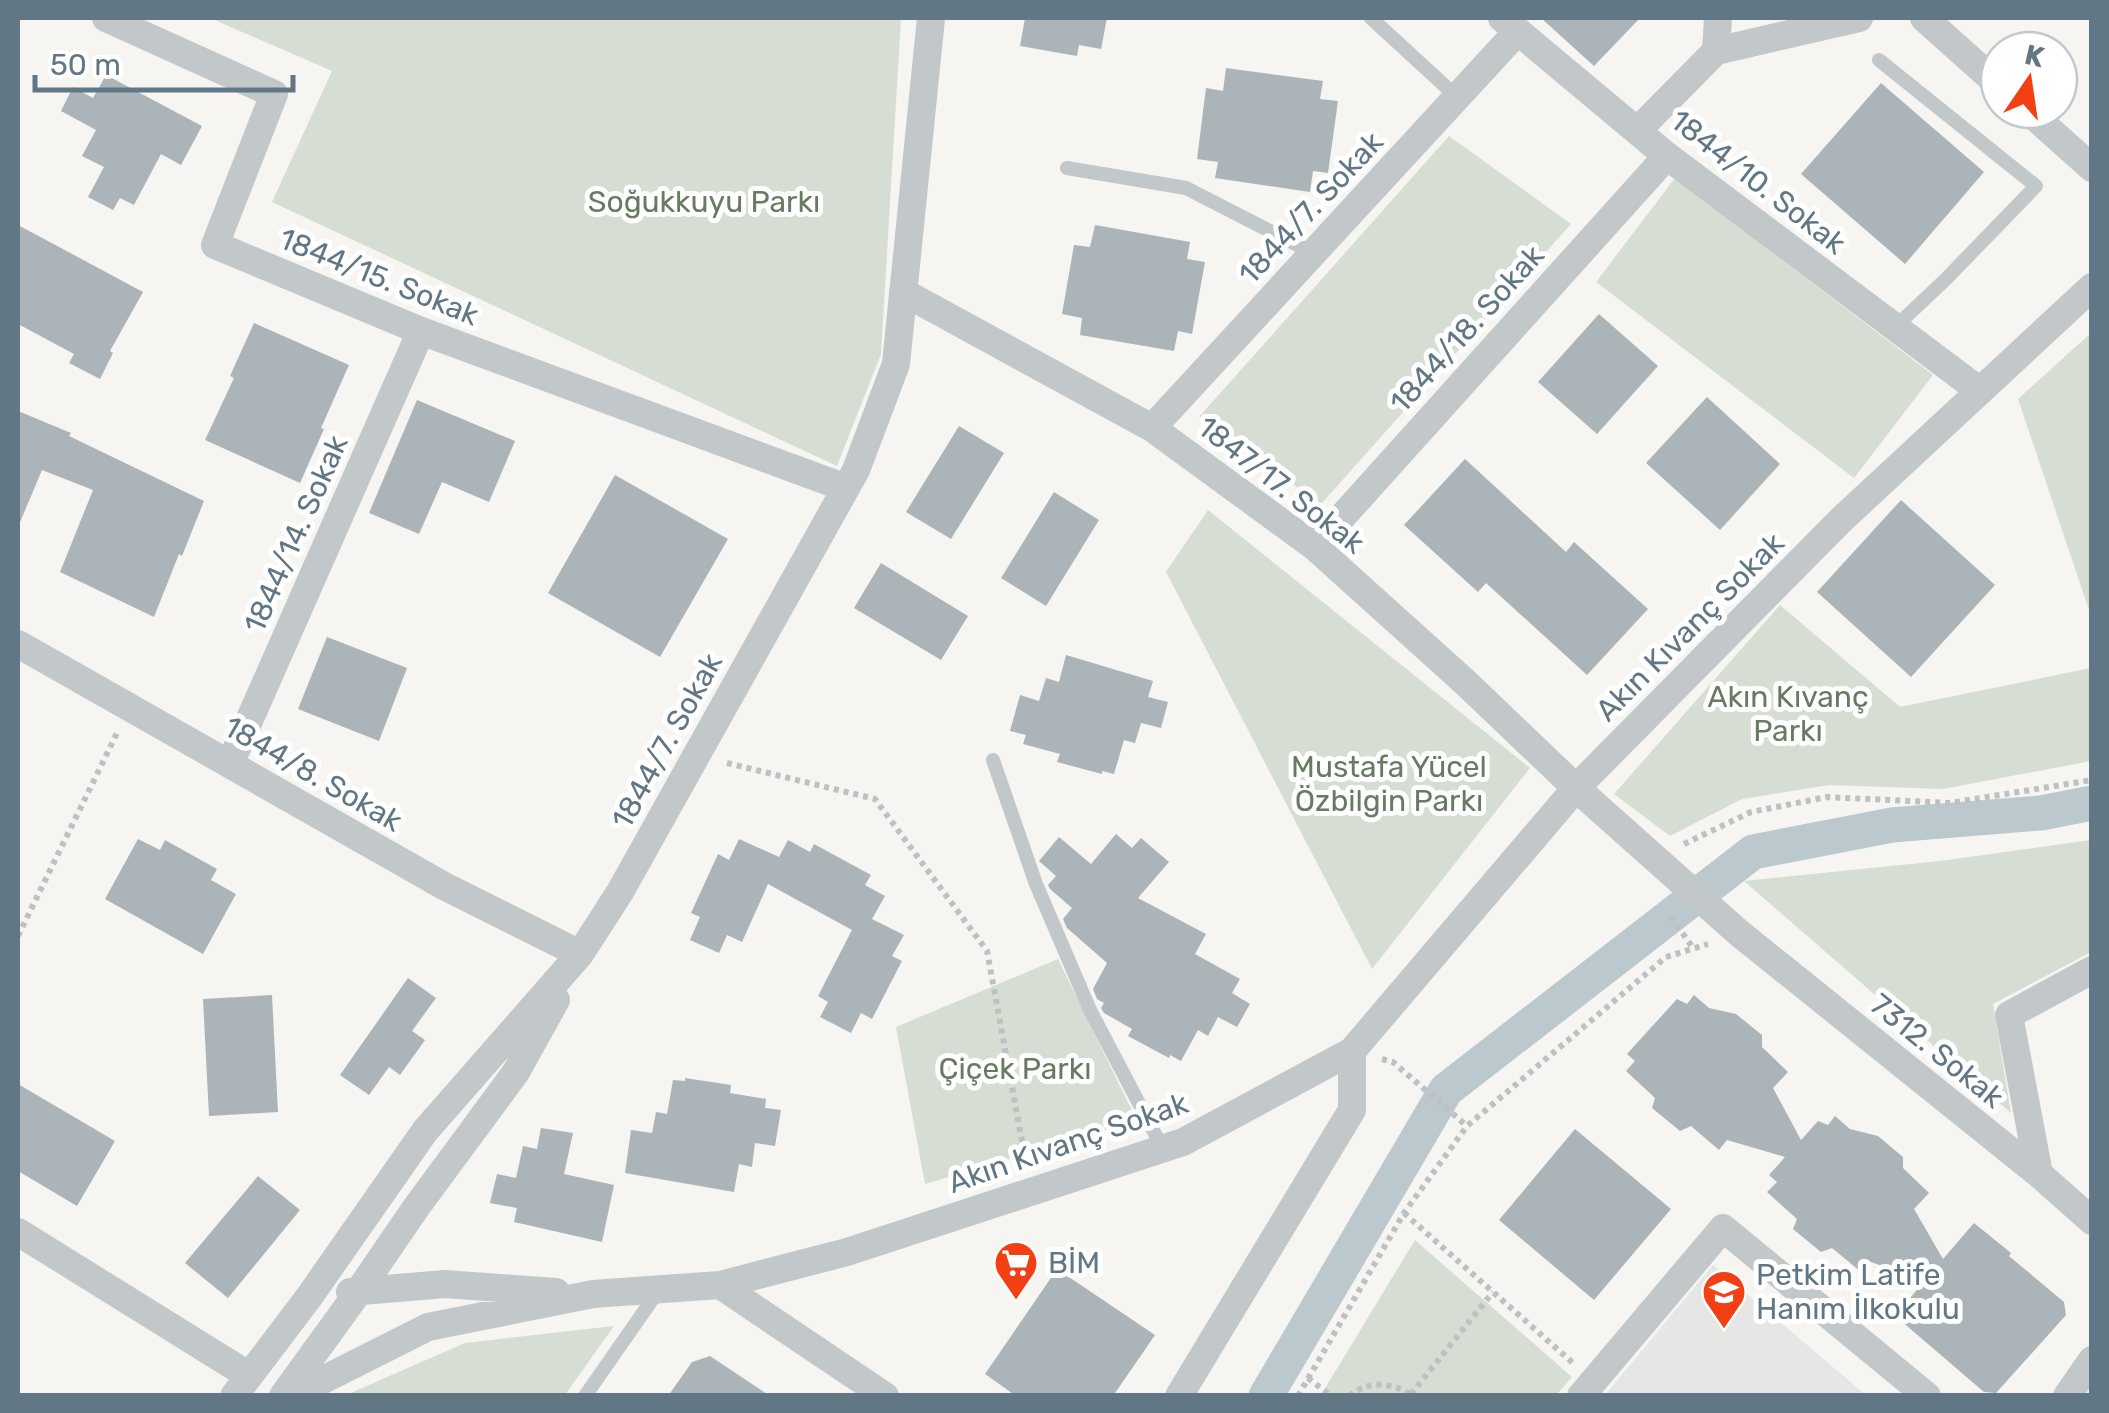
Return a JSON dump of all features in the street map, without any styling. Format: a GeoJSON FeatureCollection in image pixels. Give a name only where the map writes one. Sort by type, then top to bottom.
{"type":"FeatureCollection","features":[{"type":"Feature","properties":{"kind":"street","name":"1844/15. Sokak"},"geometry":{"type":"LineString","coordinates":[[106,18],[274,94],[214,246],[421,331],[846,488]]}},
{"type":"Feature","properties":{"kind":"street","name":"1844/7. Sokak"},"geometry":{"type":"LineString","coordinates":[[241,1385],[425,1131],[580,954],[620,892],[856,470],[896,364],[931,18]]}},
{"type":"Feature","properties":{"kind":"street"},"geometry":{"type":"LineString","coordinates":[[1716,51],[1718,18]]}},
{"type":"Feature","properties":{"kind":"street"},"geometry":{"type":"LineString","coordinates":[[1638,130],[1716,51],[1859,18]]}},
{"type":"Feature","properties":{"kind":"street"},"geometry":{"type":"LineString","coordinates":[[1924,18],[1979,67]]}},
{"type":"Feature","properties":{"kind":"street","name":"1844/7. Sokak"},"geometry":{"type":"LineString","coordinates":[[1152,428],[1457,97],[1509,25]]}},
{"type":"Feature","properties":{"kind":"street","name":"1844/10. Sokak"},"geometry":{"type":"LineString","coordinates":[[1509,25],[1667,156],[1980,391]]}},
{"type":"Feature","properties":{"kind":"street"},"geometry":{"type":"LineString","coordinates":[[2049,130],[2092,168]]}},
{"type":"Feature","properties":{"kind":"street","name":"1844/18. Sokak"},"geometry":{"type":"LineString","coordinates":[[1314,546],[1667,156]]}},
{"type":"Feature","properties":{"kind":"street","name":"Akın Kıvanç Sokak"},"geometry":{"type":"LineString","coordinates":[[291,1396],[428,1327],[592,1294],[720,1285],[847,1252],[1031,1192],[1183,1142],[1352,1050],[1576,788],[1842,520],[2092,287]]}},
{"type":"Feature","properties":{"kind":"street","name":"1847/17. Sokak"},"geometry":{"type":"LineString","coordinates":[[903,292],[1152,428],[1314,546],[1642,847]]}},
{"type":"Feature","properties":{"kind":"street","name":"1844/14. Sokak"},"geometry":{"type":"LineString","coordinates":[[230,764],[421,331]]}},
{"type":"Feature","properties":{"kind":"street","name":"1844/8. Sokak"},"geometry":{"type":"LineString","coordinates":[[18,644],[444,886],[580,954]]}},
{"type":"Feature","properties":{"kind":"street","name":"7312. Sokak"},"geometry":{"type":"LineString","coordinates":[[1642,847],[1739,933],[2092,1222]]}},
{"type":"Feature","properties":{"kind":"street"},"geometry":{"type":"LineString","coordinates":[[283,1396],[516,1072],[580,954]]}},
{"type":"Feature","properties":{"kind":"street"},"geometry":{"type":"LineString","coordinates":[[2038,1174],[2009,1015],[2092,970]]}},
{"type":"Feature","properties":{"kind":"street"},"geometry":{"type":"LineString","coordinates":[[1180,1396],[1352,1110],[1352,1050]]}},
{"type":"Feature","properties":{"kind":"street"},"geometry":{"type":"LineString","coordinates":[[1587,1388],[1723,1228],[1927,1396]]}},
{"type":"Feature","properties":{"kind":"street"},"geometry":{"type":"LineString","coordinates":[[18,1232],[241,1385]]}},
{"type":"Feature","properties":{"kind":"street"},"geometry":{"type":"LineString","coordinates":[[309,1296],[444,1284],[592,1294]]}},
{"type":"Feature","properties":{"kind":"street"},"geometry":{"type":"LineString","coordinates":[[720,1285],[884,1396]]}},
{"type":"Feature","properties":{"kind":"street"},"geometry":{"type":"LineString","coordinates":[[2067,1396],[2092,1360]]}},
{"type":"Feature","properties":{"kind":"lane"},"geometry":{"type":"LineString","coordinates":[[1371,18],[1457,97]]}},
{"type":"Feature","properties":{"kind":"lane"},"geometry":{"type":"LineString","coordinates":[[1879,60],[2036,186],[1895,327]]}},
{"type":"Feature","properties":{"kind":"lane"},"geometry":{"type":"LineString","coordinates":[[1067,168],[1186,188],[1313,253]]}},
{"type":"Feature","properties":{"kind":"lane"},"geometry":{"type":"LineString","coordinates":[[994,760],[1036,884],[1090,1010],[1163,1148]]}},
{"type":"Feature","properties":{"kind":"lane"},"geometry":{"type":"LineString","coordinates":[[584,1396],[660,1290]]}},
{"type":"Feature","properties":{"kind":"path"},"geometry":{"type":"LineString","coordinates":[[18,936],[130,707]]}},
{"type":"Feature","properties":{"kind":"path"},"geometry":{"type":"LineString","coordinates":[[696,756],[875,798],[987,951],[1031,1192]]}},
{"type":"Feature","properties":{"kind":"path"},"geometry":{"type":"LineString","coordinates":[[1672,850],[1751,812],[1827,797],[1950,803],[2092,780]]}},
{"type":"Feature","properties":{"kind":"path"},"geometry":{"type":"LineString","coordinates":[[1298,1396],[1404,1213],[1467,1126],[1666,957],[1739,933]]}},
{"type":"Feature","properties":{"kind":"path"},"geometry":{"type":"LineString","coordinates":[[1393,1062],[1467,1126]]}},
{"type":"Feature","properties":{"kind":"path"},"geometry":{"type":"LineString","coordinates":[[1404,1213],[1493,1292],[1587,1388]]}},
{"type":"Feature","properties":{"kind":"path"},"geometry":{"type":"LineString","coordinates":[[1348,1396],[1366,1386],[1382,1384],[1397,1386],[1412,1395],[1493,1292]]}},
{"type":"Feature","properties":{"kind":"path"},"geometry":{"type":"LineString","coordinates":[[1308,1378],[1330,1396]]}},
{"type":"Feature","properties":{"kind":"shaded area","name":"Petkim Latife Hanım İlkokulu"},"geometry":{"type":"Polygon","coordinates":[[[1713,1265],[1866,1395],[1605,1395],[1713,1265]]]}},
{"type":"Feature","properties":{"kind":"green space","name":"Soğukkuyu Parkı"},"geometry":{"type":"Polygon","coordinates":[[[210,18],[901,18],[881,354],[837,466],[272,202],[332,71],[210,18]]]}},
{"type":"Feature","properties":{"kind":"green space"},"geometry":{"type":"Polygon","coordinates":[[[1449,136],[1571,224],[1321,504],[1199,417],[1449,136]]]}},
{"type":"Feature","properties":{"kind":"green space"},"geometry":{"type":"Polygon","coordinates":[[[1675,178],[1933,375],[1854,478],[1596,282],[1675,178]]]}},
{"type":"Feature","properties":{"kind":"green space"},"geometry":{"type":"Polygon","coordinates":[[[2091,333],[2091,616],[2018,399],[2091,333]]]}},
{"type":"Feature","properties":{"kind":"green space","name":"Mustafa Yücel Özbilgin Parkı"},"geometry":{"type":"Polygon","coordinates":[[[1208,510],[1530,768],[1372,969],[1166,572],[1208,510]]]}},
{"type":"Feature","properties":{"kind":"green space","name":"Akın Kıvanç Parkı"},"geometry":{"type":"Polygon","coordinates":[[[1780,605],[1900,707],[2091,668],[2091,761],[1943,789],[1829,785],[1742,799],[1670,836],[1614,794],[1780,605]]]}},
{"type":"Feature","properties":{"kind":"green space"},"geometry":{"type":"Polygon","coordinates":[[[2091,840],[2091,952],[1993,1004],[2011,1113],[1744,881],[1940,861],[2091,840]]]}},
{"type":"Feature","properties":{"kind":"green space","name":"Çiçek Parkı"},"geometry":{"type":"Polygon","coordinates":[[[1058,959],[1137,1121],[925,1184],[896,1027],[1058,959]]]}},
{"type":"Feature","properties":{"kind":"green space"},"geometry":{"type":"Polygon","coordinates":[[[1415,1240],[1572,1377],[1556,1395],[1321,1395],[1415,1240]]]}},
{"type":"Feature","properties":{"kind":"green space"},"geometry":{"type":"Polygon","coordinates":[[[614,1326],[565,1395],[346,1395],[465,1343],[614,1326]]]}},
{"type":"Feature","properties":{"kind":"building"},"geometry":{"type":"Polygon","coordinates":[[[1025,18],[1107,18],[1101,49],[1079,45],[1077,56],[1020,46],[1025,18]]]}},
{"type":"Feature","properties":{"kind":"building"},"geometry":{"type":"Polygon","coordinates":[[[1541,18],[1640,18],[1594,66],[1541,18]]]}},
{"type":"Feature","properties":{"kind":"building"},"geometry":{"type":"Polygon","coordinates":[[[1226,68],[1323,81],[1320,99],[1338,101],[1328,173],[1313,171],[1310,192],[1215,178],[1218,162],[1197,159],[1206,88],[1223,91],[1226,68]]]}},
{"type":"Feature","properties":{"kind":"building"},"geometry":{"type":"Polygon","coordinates":[[[106,75],[202,126],[181,165],[161,154],[134,205],[120,198],[113,210],[88,197],[104,167],[82,156],[96,130],[61,111],[73,87],[93,98],[106,75]]]}},
{"type":"Feature","properties":{"kind":"building"},"geometry":{"type":"Polygon","coordinates":[[[1881,83],[1984,172],[1905,264],[1801,174],[1881,83]]]}},
{"type":"Feature","properties":{"kind":"building"},"geometry":{"type":"Polygon","coordinates":[[[18,225],[143,292],[110,351],[113,353],[100,379],[69,363],[74,354],[18,324],[18,225]]]}},
{"type":"Feature","properties":{"kind":"building"},"geometry":{"type":"Polygon","coordinates":[[[1095,225],[1190,242],[1187,259],[1205,262],[1192,334],[1178,331],[1174,351],[1080,335],[1082,318],[1062,314],[1074,245],[1090,247],[1095,225]]]}},
{"type":"Feature","properties":{"kind":"building"},"geometry":{"type":"Polygon","coordinates":[[[1599,314],[1658,366],[1597,434],[1538,382],[1599,314]]]}},
{"type":"Feature","properties":{"kind":"building"},"geometry":{"type":"Polygon","coordinates":[[[254,323],[349,365],[300,483],[205,440],[254,323]]]}},
{"type":"Feature","properties":{"kind":"building"},"geometry":{"type":"Polygon","coordinates":[[[1707,397],[1780,464],[1720,530],[1646,463],[1707,397]]]}},
{"type":"Feature","properties":{"kind":"building"},"geometry":{"type":"Polygon","coordinates":[[[417,400],[515,441],[489,502],[442,482],[419,534],[369,513],[417,400]]]}},
{"type":"Feature","properties":{"kind":"building"},"geometry":{"type":"Polygon","coordinates":[[[18,411],[71,433],[69,436],[204,501],[154,617],[60,572],[93,490],[42,470],[18,527],[18,411]]]}},
{"type":"Feature","properties":{"kind":"building"},"geometry":{"type":"Polygon","coordinates":[[[959,426],[1004,453],[951,539],[906,512],[959,426]]]}},
{"type":"Feature","properties":{"kind":"building"},"geometry":{"type":"Polygon","coordinates":[[[1465,459],[1566,552],[1574,542],[1648,609],[1587,675],[1486,583],[1478,592],[1404,525],[1465,459]]]}},
{"type":"Feature","properties":{"kind":"building"},"geometry":{"type":"Polygon","coordinates":[[[615,475],[728,539],[660,657],[548,593],[615,475]]]}},
{"type":"Feature","properties":{"kind":"building"},"geometry":{"type":"Polygon","coordinates":[[[1054,492],[1099,520],[1046,606],[1001,578],[1054,492]]]}},
{"type":"Feature","properties":{"kind":"building"},"geometry":{"type":"Polygon","coordinates":[[[1901,500],[1995,585],[1911,677],[1817,592],[1901,500]]]}},
{"type":"Feature","properties":{"kind":"building"},"geometry":{"type":"Polygon","coordinates":[[[881,563],[968,616],[941,660],[854,608],[881,563]]]}},
{"type":"Feature","properties":{"kind":"building"},"geometry":{"type":"Polygon","coordinates":[[[327,637],[407,668],[379,741],[298,709],[327,637]]]}},
{"type":"Feature","properties":{"kind":"building"},"geometry":{"type":"Polygon","coordinates":[[[1066,655],[1153,681],[1148,697],[1168,702],[1161,728],[1141,723],[1135,743],[1124,740],[1114,774],[1057,762],[1060,754],[1023,744],[1026,735],[1010,731],[1020,695],[1039,701],[1046,678],[1059,682],[1066,655]]]}},
{"type":"Feature","properties":{"kind":"building"},"geometry":{"type":"Polygon","coordinates":[[[1116,834],[1132,848],[1141,838],[1169,862],[1138,898],[1206,934],[1195,954],[1240,979],[1232,993],[1250,1004],[1237,1027],[1218,1017],[1208,1036],[1198,1030],[1181,1061],[1128,1036],[1132,1029],[1104,1013],[1104,1003],[1097,999],[1093,989],[1107,963],[1067,928],[1063,919],[1072,908],[1050,889],[1048,885],[1056,876],[1039,861],[1059,837],[1091,864],[1116,834]]]}},
{"type":"Feature","properties":{"kind":"building"},"geometry":{"type":"Polygon","coordinates":[[[138,839],[160,850],[165,840],[217,869],[211,880],[236,894],[203,954],[105,899],[138,839]]]}},
{"type":"Feature","properties":{"kind":"building"},"geometry":{"type":"Polygon","coordinates":[[[739,839],[779,857],[788,840],[810,852],[814,844],[871,875],[865,885],[885,896],[872,919],[904,935],[892,956],[902,961],[872,1019],[861,1013],[851,1033],[820,1017],[828,1002],[818,996],[852,930],[768,884],[742,942],[727,935],[719,953],[690,940],[700,917],[691,913],[718,854],[729,860],[739,839]]]}},
{"type":"Feature","properties":{"kind":"building"},"geometry":{"type":"Polygon","coordinates":[[[408,978],[436,998],[412,1031],[425,1040],[400,1075],[389,1067],[369,1095],[340,1075],[408,978]]]}},
{"type":"Feature","properties":{"kind":"building"},"geometry":{"type":"Polygon","coordinates":[[[272,995],[278,1112],[209,1116],[203,999],[272,995]]]}},
{"type":"Feature","properties":{"kind":"building"},"geometry":{"type":"Polygon","coordinates":[[[1694,995],[1709,1008],[1736,1014],[1762,1035],[1762,1047],[1788,1072],[1773,1088],[1801,1140],[1818,1121],[1828,1125],[1835,1116],[1850,1129],[1878,1136],[1903,1157],[1903,1168],[1929,1193],[1914,1209],[1943,1259],[1974,1223],[2064,1302],[2066,1315],[1996,1393],[1984,1392],[1900,1320],[1902,1308],[1924,1281],[1868,1261],[1860,1271],[1832,1248],[1821,1252],[1793,1229],[1797,1219],[1767,1192],[1777,1182],[1769,1175],[1785,1157],[1727,1140],[1719,1150],[1691,1126],[1680,1131],[1652,1108],[1655,1098],[1626,1071],[1635,1061],[1627,1054],[1677,999],[1687,1004],[1694,995]]]}},
{"type":"Feature","properties":{"kind":"building"},"geometry":{"type":"Polygon","coordinates":[[[685,1078],[731,1085],[730,1093],[766,1099],[765,1108],[781,1110],[775,1146],[755,1143],[752,1167],[739,1164],[734,1192],[625,1173],[631,1130],[652,1133],[656,1112],[667,1114],[673,1080],[685,1078]]]}},
{"type":"Feature","properties":{"kind":"building"},"geometry":{"type":"Polygon","coordinates":[[[18,1084],[115,1141],[77,1206],[18,1171],[18,1084]]]}},
{"type":"Feature","properties":{"kind":"building"},"geometry":{"type":"Polygon","coordinates":[[[541,1128],[573,1133],[564,1174],[614,1185],[602,1242],[514,1222],[517,1208],[490,1203],[497,1174],[516,1178],[523,1146],[537,1149],[541,1128]]]}},
{"type":"Feature","properties":{"kind":"building"},"geometry":{"type":"Polygon","coordinates":[[[1575,1129],[1671,1209],[1594,1300],[1499,1220],[1575,1129]]]}},
{"type":"Feature","properties":{"kind":"building"},"geometry":{"type":"Polygon","coordinates":[[[258,1176],[300,1210],[228,1298],[185,1263],[258,1176]]]}},
{"type":"Feature","properties":{"kind":"building"},"geometry":{"type":"Polygon","coordinates":[[[1057,1269],[1155,1335],[1113,1396],[1016,1396],[985,1374],[1057,1269]]]}},
{"type":"Feature","properties":{"kind":"building"},"geometry":{"type":"Polygon","coordinates":[[[710,1356],[770,1396],[668,1396],[692,1362],[710,1356]]]}},
{"type":"Feature","properties":{"kind":"waterway"},"geometry":{"type":"LineString","coordinates":[[1266,1396],[1446,1090],[1753,852],[1892,825],[2041,813],[2092,803]]}},
{"type":"Feature","properties":{"kind":"place","name":"BİM"},"geometry":{"type":"Point","coordinates":[1016,1301]}},
{"type":"Feature","properties":{"kind":"place","name":"Petkim Latife Hanım İlkokulu"},"geometry":{"type":"Point","coordinates":[1724,1330]}}]}
